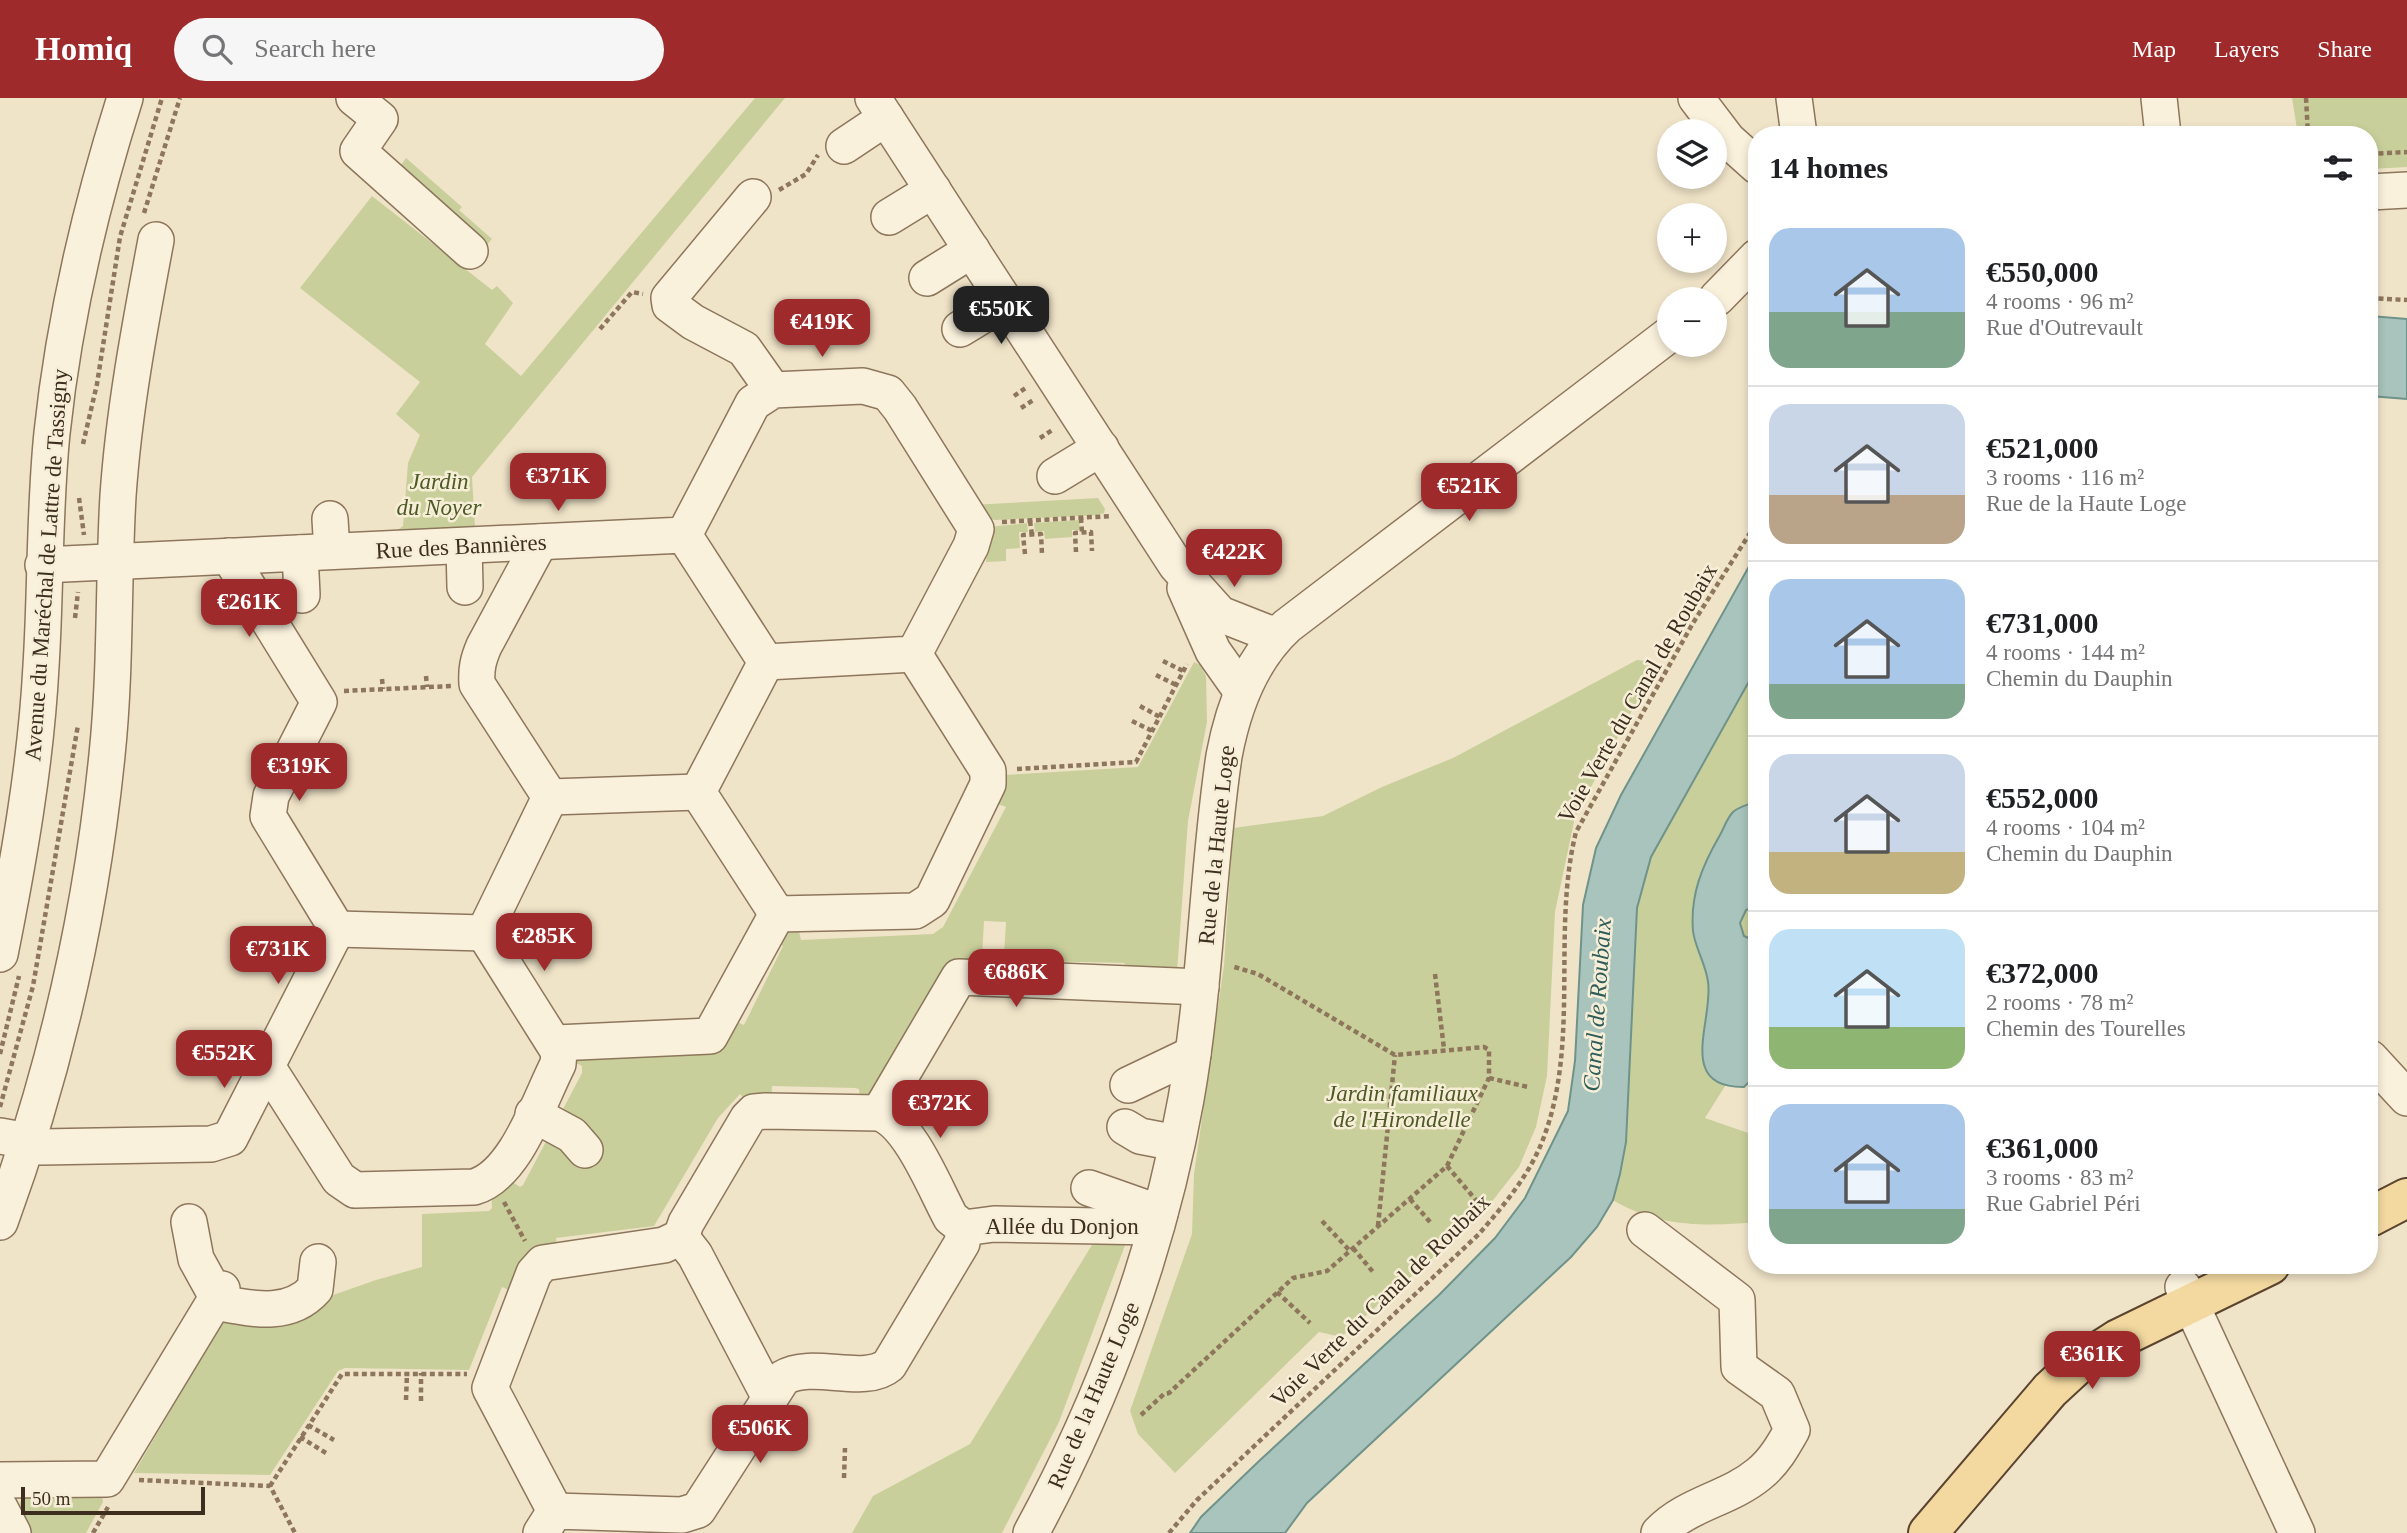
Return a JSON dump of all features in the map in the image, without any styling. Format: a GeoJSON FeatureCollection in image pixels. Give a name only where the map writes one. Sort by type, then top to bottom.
{"type":"FeatureCollection","features":[{"type":"Feature","properties":{"kind":"main road"},"geometry":{"type":"LineString","coordinates":[[2378,1201],[2407,1189]]}},
{"type":"Feature","properties":{"kind":"main road"},"geometry":{"type":"LineString","coordinates":[[2378,1213],[2407,1198]]}},
{"type":"Feature","properties":{"kind":"main road"},"geometry":{"type":"LineString","coordinates":[[1928,1533],[2044,1398],[2076,1366],[2217,1274]]}},
{"type":"Feature","properties":{"kind":"main road"},"geometry":{"type":"LineString","coordinates":[[1914,1533],[2028,1390],[2057,1359],[2102,1328],[2245,1274]]}},
{"type":"Feature","properties":{"kind":"street","name":"Avenue du Maréchal de Lattre de Tassigny"},"geometry":{"type":"LineString","coordinates":[[0,954],[12,813],[39,692],[43,565],[52,435],[72,296],[86,231],[125,98]]}},
{"type":"Feature","properties":{"kind":"street"},"geometry":{"type":"LineString","coordinates":[[354,98],[380,119],[358,151],[470,251]]}},
{"type":"Feature","properties":{"kind":"street"},"geometry":{"type":"LineString","coordinates":[[1696,98],[1728,140],[1748,158]]}},
{"type":"Feature","properties":{"kind":"street"},"geometry":{"type":"LineString","coordinates":[[1794,98],[1798,126]]}},
{"type":"Feature","properties":{"kind":"street"},"geometry":{"type":"LineString","coordinates":[[2159,98],[2163,126]]}},
{"type":"Feature","properties":{"kind":"street"},"geometry":{"type":"LineString","coordinates":[[838,151],[884,115],[903,202],[969,244],[1176,565],[1206,637],[1242,692]]}},
{"type":"Feature","properties":{"kind":"street"},"geometry":{"type":"LineString","coordinates":[[2378,192],[2407,190]]}},
{"type":"Feature","properties":{"kind":"street"},"geometry":{"type":"LineString","coordinates":[[753,197],[669,298],[670,305],[693,322],[744,349],[773,390]]}},
{"type":"Feature","properties":{"kind":"street"},"geometry":{"type":"LineString","coordinates":[[0,1222],[14,1138],[42,1099],[75,963],[90,881],[107,753],[126,411],[156,240]]}},
{"type":"Feature","properties":{"kind":"street"},"geometry":{"type":"LineString","coordinates":[[924,273],[969,244]]}},
{"type":"Feature","properties":{"kind":"street"},"geometry":{"type":"LineString","coordinates":[[1727,287],[1748,266]]}},
{"type":"Feature","properties":{"kind":"street"},"geometry":{"type":"LineString","coordinates":[[1727,291],[1748,278]]}},
{"type":"Feature","properties":{"kind":"street"},"geometry":{"type":"LineString","coordinates":[[967,332],[1009,306]]}},
{"type":"Feature","properties":{"kind":"street","name":"Rue de la Haute Loge"},"geometry":{"type":"LineString","coordinates":[[1031,1533],[1087,1418],[1133,1301],[1158,1220],[1177,1143],[1193,1054],[1222,766],[1230,728],[1255,664],[1276,636],[1657,344]]}},
{"type":"Feature","properties":{"kind":"street"},"geometry":{"type":"LineString","coordinates":[[766,662],[684,534],[753,403],[773,390],[863,386],[888,393],[986,523],[914,654]]}},
{"type":"Feature","properties":{"kind":"street"},"geometry":{"type":"LineString","coordinates":[[1055,476],[1101,448]]}},
{"type":"Feature","properties":{"kind":"street","name":"Rue des Bannières"},"geometry":{"type":"LineString","coordinates":[[43,565],[229,556],[321,541],[464,546],[684,534]]}},
{"type":"Feature","properties":{"kind":"street"},"geometry":{"type":"LineString","coordinates":[[302,595],[321,541]]}},
{"type":"Feature","properties":{"kind":"street"},"geometry":{"type":"LineString","coordinates":[[540,542],[477,663],[477,684],[550,797]]}},
{"type":"Feature","properties":{"kind":"street"},"geometry":{"type":"LineString","coordinates":[[464,546],[465,587]]}},
{"type":"Feature","properties":{"kind":"street"},"geometry":{"type":"LineString","coordinates":[[229,556],[316,693],[318,702],[315,714],[271,796],[268,816],[337,929]]}},
{"type":"Feature","properties":{"kind":"street"},"geometry":{"type":"LineString","coordinates":[[1176,565],[1220,614],[1276,636]]}},
{"type":"Feature","properties":{"kind":"street"},"geometry":{"type":"LineString","coordinates":[[766,662],[914,654]]}},
{"type":"Feature","properties":{"kind":"street"},"geometry":{"type":"LineString","coordinates":[[777,914],[915,911],[932,900],[985,796],[988,772],[914,654]]}},
{"type":"Feature","properties":{"kind":"street"},"geometry":{"type":"LineString","coordinates":[[698,792],[766,662]]}},
{"type":"Feature","properties":{"kind":"street"},"geometry":{"type":"LineString","coordinates":[[550,797],[698,792]]}},
{"type":"Feature","properties":{"kind":"street"},"geometry":{"type":"LineString","coordinates":[[698,792],[777,914]]}},
{"type":"Feature","properties":{"kind":"street"},"geometry":{"type":"LineString","coordinates":[[484,933],[550,797]]}},
{"type":"Feature","properties":{"kind":"street"},"geometry":{"type":"LineString","coordinates":[[556,1042],[710,1036],[777,914]]}},
{"type":"Feature","properties":{"kind":"street"},"geometry":{"type":"LineString","coordinates":[[14,1138],[41,1147],[211,1144],[230,1138],[337,929]]}},
{"type":"Feature","properties":{"kind":"street"},"geometry":{"type":"LineString","coordinates":[[337,929],[484,933]]}},
{"type":"Feature","properties":{"kind":"street"},"geometry":{"type":"LineString","coordinates":[[268,1068],[339,1179],[355,1190],[474,1186],[492,1180],[510,1160],[558,1063],[559,1052],[556,1042],[484,933]]}},
{"type":"Feature","properties":{"kind":"street"},"geometry":{"type":"LineString","coordinates":[[879,1113],[920,1074],[952,1021],[959,977],[1000,994],[1064,996],[1202,973]]}},
{"type":"Feature","properties":{"kind":"street"},"geometry":{"type":"LineString","coordinates":[[1128,1085],[1193,1054]]}},
{"type":"Feature","properties":{"kind":"street"},"geometry":{"type":"LineString","coordinates":[[2378,1067],[2407,1098]]}},
{"type":"Feature","properties":{"kind":"street"},"geometry":{"type":"LineString","coordinates":[[548,1522],[490,1388],[538,1266],[549,1261],[664,1245],[681,1237],[685,1223],[754,1112],[879,1113],[896,1121],[902,1129],[951,1219],[984,1217]]}},
{"type":"Feature","properties":{"kind":"street"},"geometry":{"type":"LineString","coordinates":[[533,1114],[572,1135],[585,1150]]}},
{"type":"Feature","properties":{"kind":"street"},"geometry":{"type":"LineString","coordinates":[[1125,1127],[1140,1136],[1177,1143]]}},
{"type":"Feature","properties":{"kind":"street"},"geometry":{"type":"LineString","coordinates":[[1089,1188],[1158,1220]]}},
{"type":"Feature","properties":{"kind":"street","name":"Allée du Donjon"},"geometry":{"type":"LineString","coordinates":[[548,1522],[682,1515],[703,1506],[775,1385],[791,1373],[872,1373],[889,1365],[962,1243],[984,1217],[1158,1220]]}},
{"type":"Feature","properties":{"kind":"street"},"geometry":{"type":"LineString","coordinates":[[189,1222],[196,1259],[218,1296],[278,1310],[295,1305],[315,1289],[318,1262]]}},
{"type":"Feature","properties":{"kind":"street"},"geometry":{"type":"LineString","coordinates":[[1645,1230],[1738,1300],[1740,1367],[1777,1394],[1792,1430],[1780,1453],[1758,1475],[1671,1521],[1659,1533]]}},
{"type":"Feature","properties":{"kind":"street"},"geometry":{"type":"LineString","coordinates":[[681,1237],[695,1255],[769,1396]]}},
{"type":"Feature","properties":{"kind":"street"},"geometry":{"type":"LineString","coordinates":[[2187,1295],[2297,1533]]}},
{"type":"Feature","properties":{"kind":"street"},"geometry":{"type":"LineString","coordinates":[[0,1480],[107,1479],[218,1296]]}},
{"type":"Feature","properties":{"kind":"street"},"geometry":{"type":"LineString","coordinates":[[0,1508],[13,1533]]}},
{"type":"Feature","properties":{"kind":"path"},"geometry":{"type":"LineString","coordinates":[[2306,98],[2308,126]]}},
{"type":"Feature","properties":{"kind":"path"},"geometry":{"type":"LineString","coordinates":[[753,197],[762,203],[838,151]]}},
{"type":"Feature","properties":{"kind":"path"},"geometry":{"type":"LineString","coordinates":[[2378,154],[2407,152]]}},
{"type":"Feature","properties":{"kind":"path"},"geometry":{"type":"LineString","coordinates":[[600,329],[632,292],[638,291],[670,305]]}},
{"type":"Feature","properties":{"kind":"path"},"geometry":{"type":"LineString","coordinates":[[2378,298],[2407,300]]}},
{"type":"Feature","properties":{"kind":"path"},"geometry":{"type":"LineString","coordinates":[[1014,396],[1030,384]]}},
{"type":"Feature","properties":{"kind":"path"},"geometry":{"type":"LineString","coordinates":[[1021,408],[1039,397]]}},
{"type":"Feature","properties":{"kind":"path"},"geometry":{"type":"LineString","coordinates":[[1040,438],[1058,427]]}},
{"type":"Feature","properties":{"kind":"path"},"geometry":{"type":"LineString","coordinates":[[986,523],[1144,514]]}},
{"type":"Feature","properties":{"kind":"path"},"geometry":{"type":"LineString","coordinates":[[1081,518],[1082,533]]}},
{"type":"Feature","properties":{"kind":"path"},"geometry":{"type":"LineString","coordinates":[[1030,521],[1032,535]]}},
{"type":"Feature","properties":{"kind":"path"},"geometry":{"type":"LineString","coordinates":[[1076,552],[1075,533],[1091,533],[1092,551]]}},
{"type":"Feature","properties":{"kind":"path"},"geometry":{"type":"LineString","coordinates":[[1025,554],[1023,535],[1041,534],[1042,554]]}},
{"type":"Feature","properties":{"kind":"path","name":"Voie Verte du Canal de Roubaix"},"geometry":{"type":"LineString","coordinates":[[1169,1533],[1197,1500],[1479,1234],[1518,1185],[1533,1161],[1543,1141],[1558,1076],[1569,870],[1576,832],[1693,623],[1748,536]]}},
{"type":"Feature","properties":{"kind":"path"},"geometry":{"type":"LineString","coordinates":[[988,772],[1136,762],[1183,671],[1196,657]]}},
{"type":"Feature","properties":{"kind":"path"},"geometry":{"type":"LineString","coordinates":[[1163,661],[1183,671]]}},
{"type":"Feature","properties":{"kind":"path"},"geometry":{"type":"LineString","coordinates":[[1156,675],[1176,685]]}},
{"type":"Feature","properties":{"kind":"path"},"geometry":{"type":"LineString","coordinates":[[426,676],[426,687]]}},
{"type":"Feature","properties":{"kind":"path"},"geometry":{"type":"LineString","coordinates":[[382,679],[383,689]]}},
{"type":"Feature","properties":{"kind":"path"},"geometry":{"type":"LineString","coordinates":[[316,693],[477,684]]}},
{"type":"Feature","properties":{"kind":"path"},"geometry":{"type":"LineString","coordinates":[[1140,706],[1160,717]]}},
{"type":"Feature","properties":{"kind":"path"},"geometry":{"type":"LineString","coordinates":[[0,1108],[33,986],[79,717]]}},
{"type":"Feature","properties":{"kind":"path"},"geometry":{"type":"LineString","coordinates":[[1132,721],[1152,732]]}},
{"type":"Feature","properties":{"kind":"path"},"geometry":{"type":"LineString","coordinates":[[1141,1415],[1164,1394],[1169,1393],[1293,1278],[1327,1271],[1447,1166],[1489,1078],[1489,1050],[1484,1046],[1395,1055],[1258,974],[1202,973]]}},
{"type":"Feature","properties":{"kind":"path"},"geometry":{"type":"LineString","coordinates":[[1434,974],[1444,1049]]}},
{"type":"Feature","properties":{"kind":"path"},"geometry":{"type":"LineString","coordinates":[[1378,1226],[1395,1055]]}},
{"type":"Feature","properties":{"kind":"path"},"geometry":{"type":"LineString","coordinates":[[1489,1078],[1528,1087]]}},
{"type":"Feature","properties":{"kind":"path"},"geometry":{"type":"LineString","coordinates":[[1447,1166],[1481,1206]]}},
{"type":"Feature","properties":{"kind":"path"},"geometry":{"type":"LineString","coordinates":[[492,1180],[538,1266]]}},
{"type":"Feature","properties":{"kind":"path"},"geometry":{"type":"LineString","coordinates":[[1410,1199],[1430,1222]]}},
{"type":"Feature","properties":{"kind":"path"},"geometry":{"type":"LineString","coordinates":[[1322,1222],[1373,1272]]}},
{"type":"Feature","properties":{"kind":"path"},"geometry":{"type":"LineString","coordinates":[[1277,1292],[1310,1323]]}},
{"type":"Feature","properties":{"kind":"path"},"geometry":{"type":"LineString","coordinates":[[1292,1317],[1298,1302]]}},
{"type":"Feature","properties":{"kind":"path"},"geometry":{"type":"LineString","coordinates":[[270,1486],[342,1374],[421,1373],[476,1376],[477,1369],[493,1376]]}},
{"type":"Feature","properties":{"kind":"path"},"geometry":{"type":"LineString","coordinates":[[406,1400],[407,1373]]}},
{"type":"Feature","properties":{"kind":"path"},"geometry":{"type":"LineString","coordinates":[[421,1373],[421,1401]]}},
{"type":"Feature","properties":{"kind":"path"},"geometry":{"type":"LineString","coordinates":[[308,1425],[334,1440]]}},
{"type":"Feature","properties":{"kind":"path"},"geometry":{"type":"LineString","coordinates":[[300,1437],[326,1453]]}},
{"type":"Feature","properties":{"kind":"path"},"geometry":{"type":"LineString","coordinates":[[844,1478],[845,1448]]}},
{"type":"Feature","properties":{"kind":"path"},"geometry":{"type":"LineString","coordinates":[[107,1479],[270,1486]]}},
{"type":"Feature","properties":{"kind":"path"},"geometry":{"type":"LineString","coordinates":[[270,1486],[295,1533]]}},
{"type":"Feature","properties":{"kind":"green space","name":"Jardin du Noyer"},"geometry":{"type":"Polygon","coordinates":[[[755,98],[785,98],[472,477],[475,527],[396,531],[403,526],[408,463],[420,435],[396,414],[420,382],[300,288],[372,196],[492,290],[497,286],[513,303],[485,344],[521,376],[755,98]]]}},
{"type":"Feature","properties":{"kind":"green space"},"geometry":{"type":"Polygon","coordinates":[[[2292,98],[2407,98],[2407,167],[2378,169],[2378,126],[2297,126],[2292,98]]]}},
{"type":"Feature","properties":{"kind":"green space"},"geometry":{"type":"Polygon","coordinates":[[[406,158],[462,207],[459,210],[492,239],[485,247],[399,168],[406,158]]]}},
{"type":"Feature","properties":{"kind":"green space"},"geometry":{"type":"Polygon","coordinates":[[[1098,498],[1105,509],[1104,513],[1098,515],[995,520],[986,518],[971,505],[1098,498]]]}},
{"type":"Feature","properties":{"kind":"green space"},"geometry":{"type":"Polygon","coordinates":[[[1079,520],[1080,530],[1072,530],[1072,537],[1045,539],[1044,531],[1035,532],[1034,523],[1079,520]]]}},
{"type":"Feature","properties":{"kind":"green space"},"geometry":{"type":"Polygon","coordinates":[[[1027,523],[1028,532],[1019,532],[1020,548],[1006,549],[1006,561],[986,562],[988,527],[1027,523]]]}},
{"type":"Feature","properties":{"kind":"green space","name":"Jardin familiaux de l'Hirondelle"},"geometry":{"type":"Polygon","coordinates":[[[1637,660],[1658,662],[1575,817],[1555,912],[1547,1076],[1536,1127],[1519,1167],[1479,1218],[1341,1337],[1319,1332],[1175,1473],[1138,1434],[1130,1411],[1192,1234],[1194,1174],[1224,965],[1233,828],[1323,816],[1382,787],[1453,758],[1637,660]]]}},
{"type":"Feature","properties":{"kind":"green space"},"geometry":{"type":"Polygon","coordinates":[[[1194,662],[1200,665],[1206,676],[1207,722],[1188,821],[1177,972],[1131,972],[1124,963],[1035,961],[1029,969],[1016,970],[1017,956],[1004,955],[1006,922],[984,921],[982,957],[978,965],[884,1093],[860,1100],[859,1089],[855,1088],[772,1086],[771,1105],[751,1106],[740,1094],[718,1118],[654,1226],[556,1238],[558,1251],[519,1295],[502,1287],[469,1370],[345,1368],[338,1371],[270,1475],[134,1473],[224,1319],[273,1316],[422,1267],[422,1214],[489,1211],[492,1208],[491,1192],[506,1178],[520,1187],[523,1185],[582,1073],[582,1066],[568,1059],[728,1018],[744,1025],[783,946],[769,938],[797,922],[801,940],[933,934],[943,927],[1006,807],[990,801],[1004,775],[1138,767],[1194,662]]]}},
{"type":"Feature","properties":{"kind":"green space"},"geometry":{"type":"Polygon","coordinates":[[[1748,683],[1748,1049],[1705,1118],[1748,1133],[1748,1222],[1682,1223],[1647,1216],[1613,1200],[1626,1142],[1637,908],[1651,856],[1748,683]]]}},
{"type":"Feature","properties":{"kind":"green space"},"geometry":{"type":"Polygon","coordinates":[[[1095,1240],[1127,1240],[1059,1422],[1002,1533],[852,1533],[873,1496],[970,1444],[1095,1240]]]}},
{"type":"Feature","properties":{"kind":"green space"},"geometry":{"type":"Polygon","coordinates":[[[27,1493],[102,1496],[103,1502],[86,1533],[30,1533],[19,1508],[27,1493]]]}},
{"type":"Feature","properties":{"kind":"water"},"geometry":{"type":"Polygon","coordinates":[[[2378,317],[2407,319],[2407,399],[2378,397],[2378,317]]]}},
{"type":"Feature","properties":{"kind":"water","name":"Canal de Roubaix"},"geometry":{"type":"Polygon","coordinates":[[[1748,568],[1748,683],[1651,857],[1637,908],[1626,1142],[1613,1200],[1597,1227],[1571,1257],[1307,1503],[1285,1533],[1190,1533],[1201,1517],[1258,1462],[1439,1295],[1495,1238],[1525,1198],[1568,1111],[1575,1061],[1583,905],[1596,848],[1621,795],[1748,568]]]}},
{"type":"Feature","properties":{"kind":"water"},"geometry":{"type":"Polygon","coordinates":[[[1748,804],[1748,909],[1740,923],[1744,936],[1748,938],[1748,1083],[1744,1087],[1723,1084],[1710,1076],[1704,1064],[1702,1049],[1708,982],[1693,931],[1693,905],[1699,881],[1727,820],[1748,804]]]}}]}
